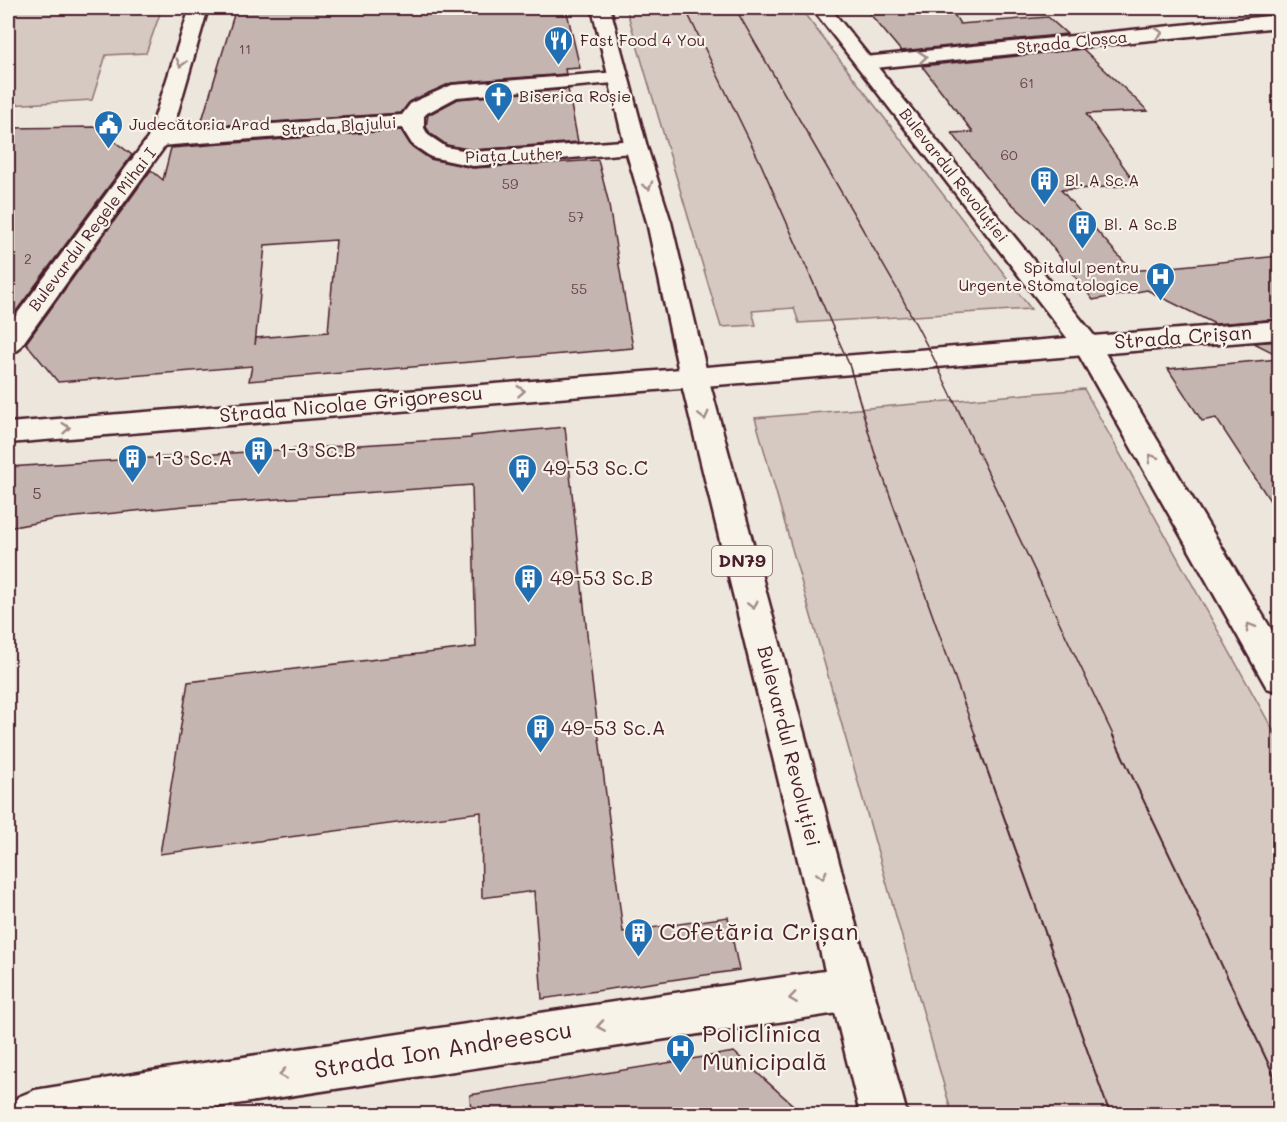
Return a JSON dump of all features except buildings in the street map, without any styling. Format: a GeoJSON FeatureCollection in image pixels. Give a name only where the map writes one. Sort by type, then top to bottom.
{"type":"FeatureCollection","features":[{"type":"Feature","properties":{"kind":"main road","name":"Bulevardul Regele Mihai I"},"geometry":{"type":"LineString","coordinates":[[8,344],[159,139],[199,8]]}},
{"type":"Feature","properties":{"kind":"main road","name":"Bulevardul Revoluției"},"geometry":{"type":"LineString","coordinates":[[601,8],[636,147],[659,222],[694,377],[884,1114]]}},
{"type":"Feature","properties":{"kind":"main road","name":"Bulevardul Revoluției"},"geometry":{"type":"LineString","coordinates":[[820,8],[1086,344],[1280,677]]}},
{"type":"Feature","properties":{"kind":"main road","name":"Strada Cloșca"},"geometry":{"type":"LineString","coordinates":[[865,63],[1280,21]]}},
{"type":"Feature","properties":{"kind":"main road"},"geometry":{"type":"LineString","coordinates":[[412,121],[419,108],[452,91],[618,78]]}},
{"type":"Feature","properties":{"kind":"main road","name":"Strada Blajului"},"geometry":{"type":"LineString","coordinates":[[159,139],[412,121]]}},
{"type":"Feature","properties":{"kind":"main road","name":"Piața Luther"},"geometry":{"type":"LineString","coordinates":[[412,121],[413,128],[420,139],[439,152],[473,159],[636,147]]}},
{"type":"Feature","properties":{"kind":"main road","name":"Strada Crișan"},"geometry":{"type":"LineString","coordinates":[[1086,344],[1280,330]]}},
{"type":"Feature","properties":{"kind":"main road"},"geometry":{"type":"LineString","coordinates":[[694,377],[1086,344]]}},
{"type":"Feature","properties":{"kind":"main road","name":"Strada Nicolae Grigorescu"},"geometry":{"type":"LineString","coordinates":[[8,433],[694,377]]}},
{"type":"Feature","properties":{"kind":"main road","name":"Strada Ion Andreescu"},"geometry":{"type":"LineString","coordinates":[[35,1114],[181,1102],[851,989]]}},
{"type":"Feature","properties":{"kind":"shaded area"},"geometry":{"type":"Polygon","coordinates":[[[8,8],[162,8],[146,53],[106,55],[92,100],[8,105],[8,8]]]}},
{"type":"Feature","properties":{"kind":"shaded area"},"geometry":{"type":"Polygon","coordinates":[[[626,8],[800,8],[1031,309],[799,323],[794,308],[752,311],[756,325],[721,327],[626,8]]]}},
{"type":"Feature","properties":{"kind":"shaded area"},"geometry":{"type":"Polygon","coordinates":[[[1084,389],[1279,741],[1279,1114],[952,1114],[755,418],[1084,389]]]}},
{"type":"Feature","properties":{"kind":"tram line"},"geometry":{"type":"LineString","coordinates":[[685,8],[761,164],[849,364],[874,451],[976,737]]}},
{"type":"Feature","properties":{"kind":"tram line"},"geometry":{"type":"LineString","coordinates":[[735,8],[900,294],[933,357],[1114,737]]}},
{"type":"Feature","properties":{"kind":"tram line"},"geometry":{"type":"LineString","coordinates":[[975,736],[1110,1114]]}},
{"type":"Feature","properties":{"kind":"tram line"},"geometry":{"type":"LineString","coordinates":[[1113,736],[1280,1088]]}},
{"type":"Feature","properties":{"kind":"place","name":"Fast Food 4 You"},"geometry":{"type":"Point","coordinates":[559,66]}},
{"type":"Feature","properties":{"kind":"place","name":"Biserica Roșie"},"geometry":{"type":"Point","coordinates":[498,122]}},
{"type":"Feature","properties":{"kind":"place","name":"Judecătoria Arad"},"geometry":{"type":"Point","coordinates":[108,150]}},
{"type":"Feature","properties":{"kind":"place","name":"Bl. A Sc.A"},"geometry":{"type":"Point","coordinates":[1044,206]}},
{"type":"Feature","properties":{"kind":"place","name":"Bl. A Sc.B"},"geometry":{"type":"Point","coordinates":[1083,250]}},
{"type":"Feature","properties":{"kind":"place","name":"Spitalul pentru Urgente Stomatologice"},"geometry":{"type":"Point","coordinates":[1160,302]}},
{"type":"Feature","properties":{"kind":"place","name":"1-3 Sc.B"},"geometry":{"type":"Point","coordinates":[258,476]}},
{"type":"Feature","properties":{"kind":"place","name":"1-3 Sc.A"},"geometry":{"type":"Point","coordinates":[133,484]}},
{"type":"Feature","properties":{"kind":"place","name":"49-53 Sc.C"},"geometry":{"type":"Point","coordinates":[522,494]}},
{"type":"Feature","properties":{"kind":"place","name":"49-53 Sc.B"},"geometry":{"type":"Point","coordinates":[529,604]}},
{"type":"Feature","properties":{"kind":"place","name":"49-53 Sc.A"},"geometry":{"type":"Point","coordinates":[540,754]}},
{"type":"Feature","properties":{"kind":"place","name":"Cofetăria Crișan"},"geometry":{"type":"Point","coordinates":[638,958]}},
{"type":"Feature","properties":{"kind":"place","name":"Policlinica Municipală"},"geometry":{"type":"Point","coordinates":[681,1074]}}]}
